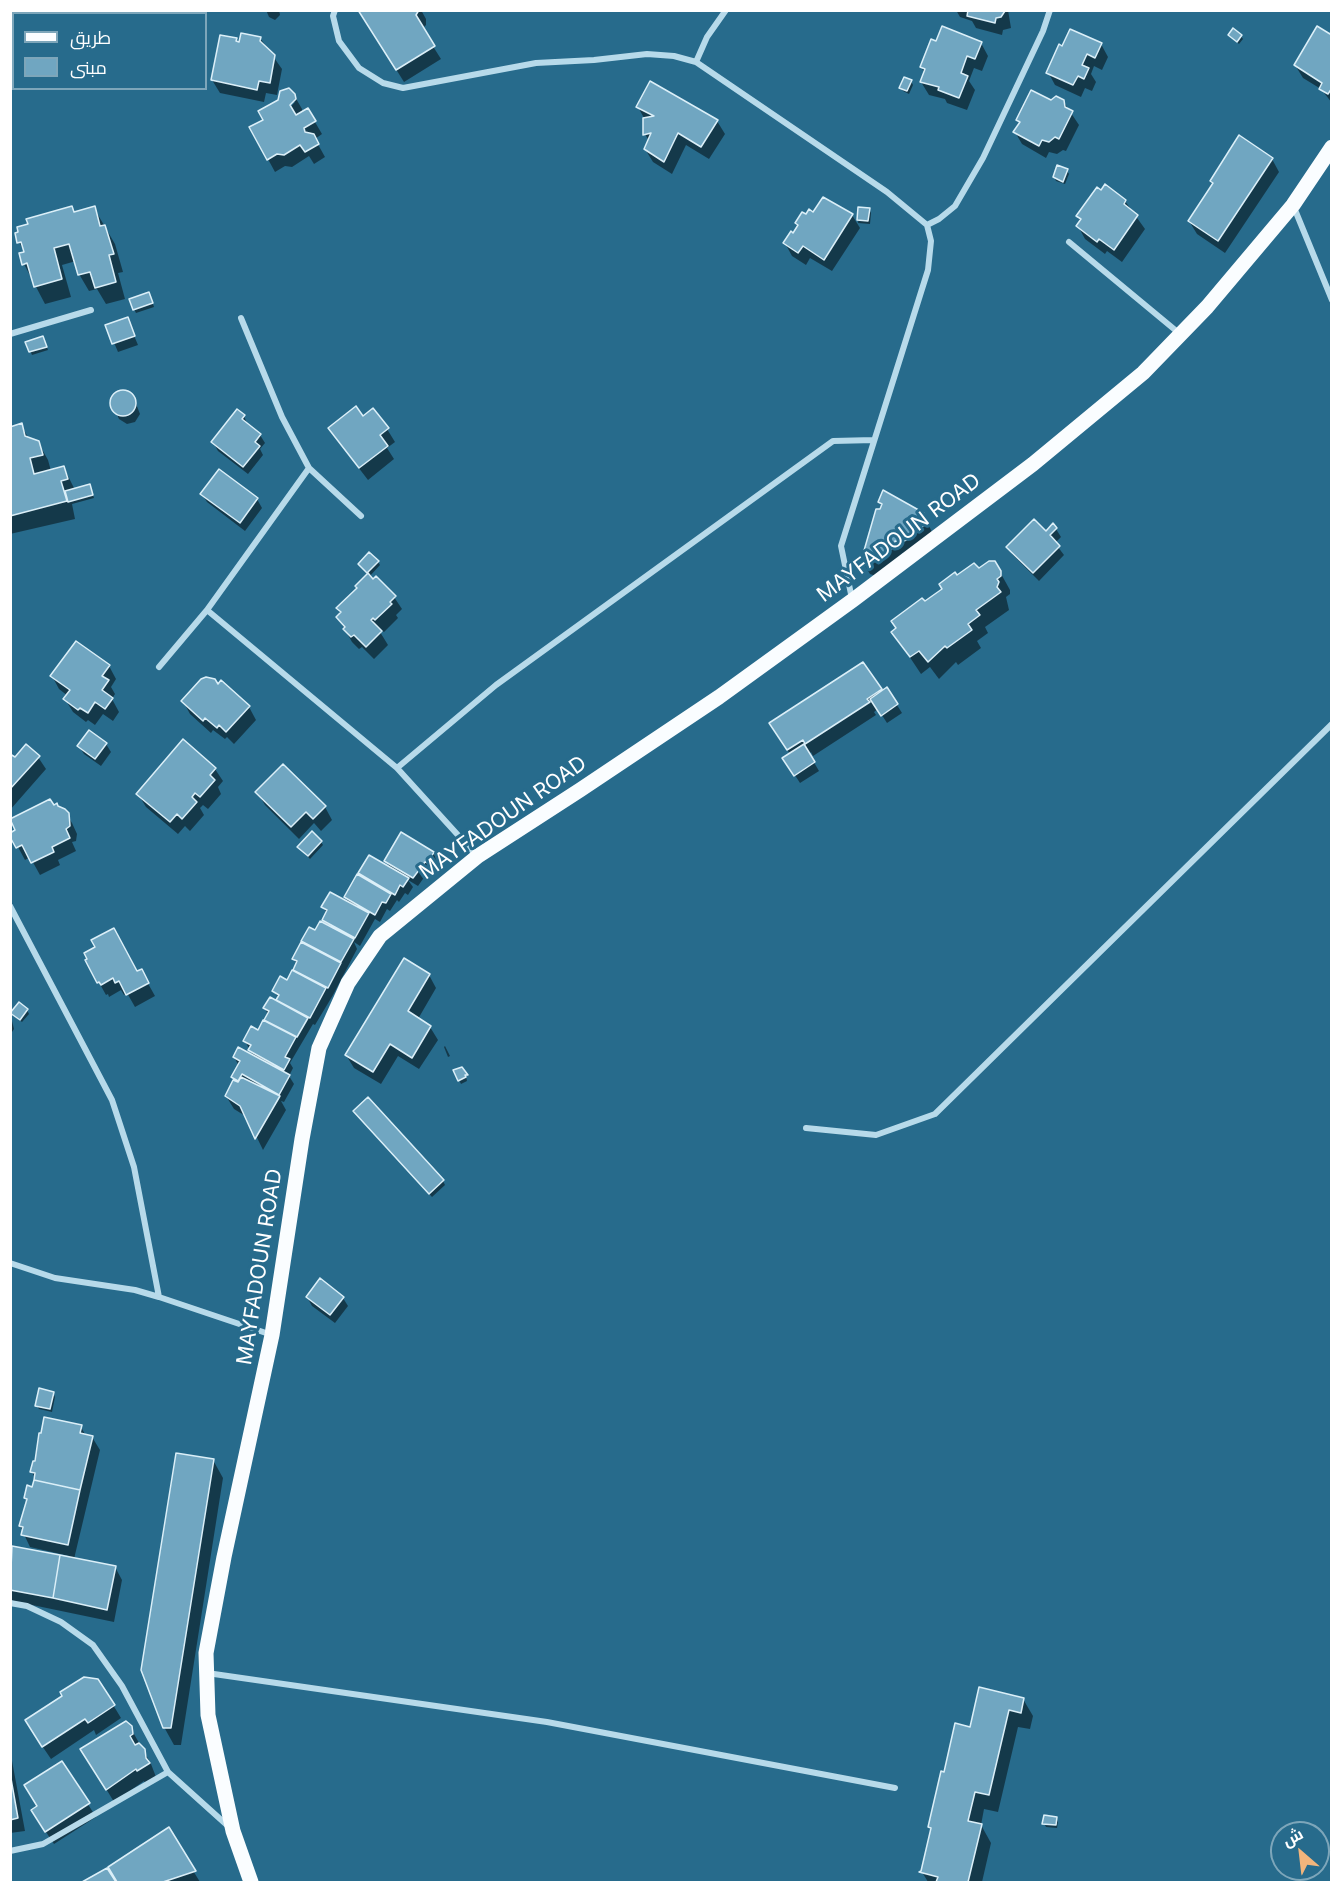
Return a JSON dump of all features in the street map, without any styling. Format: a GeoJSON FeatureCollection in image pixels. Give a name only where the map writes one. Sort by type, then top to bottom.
{"type":"FeatureCollection","features":[{"type":"Feature","properties":{"kind":"main road","name":"MAYFADOUN ROAD"},"geometry":{"type":"LineString","coordinates":[[251,1882],[233,1831],[208,1715],[206,1653],[224,1557],[272,1335],[304,1127],[319,1048],[348,983],[380,936],[477,856],[719,697],[1033,464],[1143,373],[1207,307],[1293,205],[1332,147]]}},
{"type":"Feature","properties":{"kind":"street"},"geometry":{"type":"LineString","coordinates":[[334,10],[333,16],[339,41],[359,68],[383,83],[403,88],[536,63],[647,54],[696,62],[887,192],[927,225],[931,241],[928,270],[841,546],[852,600]]}},
{"type":"Feature","properties":{"kind":"street"},"geometry":{"type":"LineString","coordinates":[[696,62],[707,37],[726,10]]}},
{"type":"Feature","properties":{"kind":"street"},"geometry":{"type":"LineString","coordinates":[[927,225],[955,206],[983,158],[1043,31],[1050,10]]}},
{"type":"Feature","properties":{"kind":"street"},"geometry":{"type":"LineString","coordinates":[[1293,205],[1332,300]]}},
{"type":"Feature","properties":{"kind":"street"},"geometry":{"type":"LineString","coordinates":[[1070,242],[1181,335]]}},
{"type":"Feature","properties":{"kind":"street"},"geometry":{"type":"LineString","coordinates":[[10,334],[91,310]]}},
{"type":"Feature","properties":{"kind":"street"},"geometry":{"type":"LineString","coordinates":[[241,318],[282,417],[309,468],[361,516]]}},
{"type":"Feature","properties":{"kind":"street"},"geometry":{"type":"LineString","coordinates":[[397,768],[496,685],[834,441],[874,440]]}},
{"type":"Feature","properties":{"kind":"street"},"geometry":{"type":"LineString","coordinates":[[159,667],[207,610],[309,468]]}},
{"type":"Feature","properties":{"kind":"street"},"geometry":{"type":"LineString","coordinates":[[207,610],[397,768],[477,856]]}},
{"type":"Feature","properties":{"kind":"street"},"geometry":{"type":"LineString","coordinates":[[806,1128],[876,1135],[935,1114],[1332,724]]}},
{"type":"Feature","properties":{"kind":"street"},"geometry":{"type":"LineString","coordinates":[[10,906],[112,1100],[134,1167],[159,1297]]}},
{"type":"Feature","properties":{"kind":"street"},"geometry":{"type":"LineString","coordinates":[[10,1263],[56,1278],[135,1290],[272,1335]]}},
{"type":"Feature","properties":{"kind":"street"},"geometry":{"type":"LineString","coordinates":[[10,1603],[27,1606],[61,1622],[93,1645],[122,1686],[168,1772],[233,1831]]}},
{"type":"Feature","properties":{"kind":"street"},"geometry":{"type":"LineString","coordinates":[[207,1673],[547,1722],[895,1788]]}},
{"type":"Feature","properties":{"kind":"street"},"geometry":{"type":"LineString","coordinates":[[10,1851],[43,1844],[168,1772]]}},
{"type":"Feature","properties":{"kind":"building"},"geometry":{"type":"Polygon","coordinates":[[[358,10],[419,10],[416,15],[435,46],[396,70],[358,10]]]}},
{"type":"Feature","properties":{"kind":"building"},"geometry":{"type":"Polygon","coordinates":[[[968,10],[1005,11],[1001,17],[996,18],[995,23],[967,16],[968,10]]]}},
{"type":"Feature","properties":{"kind":"building"},"geometry":{"type":"Polygon","coordinates":[[[942,26],[982,42],[975,59],[967,56],[961,73],[968,76],[959,98],[938,90],[939,87],[920,82],[925,69],[920,67],[931,39],[936,41],[942,26]]]}},
{"type":"Feature","properties":{"kind":"building"},"geometry":{"type":"Polygon","coordinates":[[[1317,26],[1330,34],[1332,31],[1332,88],[1328,94],[1319,89],[1322,83],[1294,65],[1317,26]]]}},
{"type":"Feature","properties":{"kind":"building"},"geometry":{"type":"Polygon","coordinates":[[[1233,28],[1242,35],[1237,42],[1228,35],[1233,28]]]}},
{"type":"Feature","properties":{"kind":"building"},"geometry":{"type":"Polygon","coordinates":[[[1070,29],[1102,43],[1095,58],[1087,54],[1082,65],[1089,68],[1084,79],[1078,76],[1073,85],[1046,73],[1059,44],[1062,46],[1070,29]]]}},
{"type":"Feature","properties":{"kind":"building"},"geometry":{"type":"Polygon","coordinates":[[[241,33],[261,37],[260,41],[275,55],[270,83],[259,81],[257,90],[211,80],[220,35],[237,38],[236,41],[239,42],[241,33]]]}},
{"type":"Feature","properties":{"kind":"building"},"geometry":{"type":"Polygon","coordinates":[[[904,77],[912,80],[907,91],[899,88],[904,77]]]}},
{"type":"Feature","properties":{"kind":"building"},"geometry":{"type":"Polygon","coordinates":[[[650,81],[718,120],[701,147],[678,133],[664,162],[644,149],[651,133],[643,135],[643,118],[654,116],[636,107],[650,81]]]}},
{"type":"Feature","properties":{"kind":"building"},"geometry":{"type":"Polygon","coordinates":[[[289,88],[295,94],[296,99],[290,105],[296,115],[308,108],[316,121],[304,128],[305,132],[314,134],[319,144],[305,152],[300,145],[284,155],[277,154],[267,160],[249,127],[263,120],[258,111],[278,100],[280,91],[289,88]]]}},
{"type":"Feature","properties":{"kind":"building"},"geometry":{"type":"Polygon","coordinates":[[[1031,90],[1051,100],[1056,96],[1064,100],[1065,107],[1073,111],[1059,139],[1055,137],[1049,142],[1042,140],[1039,146],[1013,132],[1020,122],[1016,120],[1031,90]]]}},
{"type":"Feature","properties":{"kind":"building"},"geometry":{"type":"Polygon","coordinates":[[[1239,135],[1273,158],[1218,241],[1188,221],[1213,183],[1210,181],[1239,135]]]}},
{"type":"Feature","properties":{"kind":"building"},"geometry":{"type":"Polygon","coordinates":[[[1057,165],[1068,169],[1063,182],[1053,177],[1057,165]]]}},
{"type":"Feature","properties":{"kind":"building"},"geometry":{"type":"Polygon","coordinates":[[[1105,184],[1126,200],[1124,204],[1138,215],[1114,250],[1099,239],[1097,242],[1076,226],[1081,219],[1076,216],[1097,187],[1101,190],[1105,184]]]}},
{"type":"Feature","properties":{"kind":"building"},"geometry":{"type":"Polygon","coordinates":[[[823,197],[853,214],[824,260],[803,246],[798,253],[783,243],[798,225],[795,223],[802,212],[806,214],[809,209],[813,212],[823,197]]]}},
{"type":"Feature","properties":{"kind":"building"},"geometry":{"type":"Polygon","coordinates":[[[72,206],[74,212],[95,206],[100,226],[105,225],[114,254],[109,255],[116,282],[95,288],[90,272],[78,275],[69,244],[54,248],[62,279],[34,287],[27,263],[22,265],[19,253],[24,252],[21,242],[17,243],[15,233],[18,232],[17,227],[28,224],[26,219],[72,206]]]}},
{"type":"Feature","properties":{"kind":"building"},"geometry":{"type":"Polygon","coordinates":[[[858,207],[870,208],[868,221],[857,220],[858,207]]]}},
{"type":"Feature","properties":{"kind":"building"},"geometry":{"type":"Polygon","coordinates":[[[149,292],[153,303],[133,310],[129,299],[149,292]]]}},
{"type":"Feature","properties":{"kind":"building"},"geometry":{"type":"Polygon","coordinates":[[[128,317],[135,336],[112,344],[105,325],[128,317]]]}},
{"type":"Feature","properties":{"kind":"building"},"geometry":{"type":"Polygon","coordinates":[[[43,336],[47,347],[29,352],[25,342],[43,336]]]}},
{"type":"Feature","properties":{"kind":"building"},"geometry":{"type":"Polygon","coordinates":[[[123,390],[132,394],[136,403],[132,412],[123,416],[114,412],[110,403],[114,394],[123,390]]]}},
{"type":"Feature","properties":{"kind":"building"},"geometry":{"type":"Polygon","coordinates":[[[356,406],[363,416],[373,408],[389,428],[380,435],[388,446],[359,468],[328,428],[356,406]]]}},
{"type":"Feature","properties":{"kind":"building"},"geometry":{"type":"Polygon","coordinates":[[[237,409],[245,415],[242,419],[261,434],[255,442],[260,446],[243,467],[211,442],[237,409]]]}},
{"type":"Feature","properties":{"kind":"building"},"geometry":{"type":"Polygon","coordinates":[[[22,423],[25,436],[39,441],[43,455],[30,458],[34,474],[64,466],[68,479],[61,481],[67,501],[10,516],[10,427],[22,423]]]}},
{"type":"Feature","properties":{"kind":"building"},"geometry":{"type":"Polygon","coordinates":[[[219,469],[258,498],[240,523],[200,494],[219,469]]]}},
{"type":"Feature","properties":{"kind":"building"},"geometry":{"type":"Polygon","coordinates":[[[90,484],[93,495],[68,502],[65,491],[90,484]]]}},
{"type":"Feature","properties":{"kind":"building"},"geometry":{"type":"Polygon","coordinates":[[[883,490],[924,513],[926,518],[923,526],[917,532],[912,531],[910,538],[900,543],[895,541],[894,547],[868,564],[861,561],[876,509],[880,509],[882,504],[878,502],[883,490]]]}},
{"type":"Feature","properties":{"kind":"building"},"geometry":{"type":"Polygon","coordinates":[[[1034,519],[1046,531],[1053,523],[1057,528],[1050,535],[1060,546],[1033,573],[1006,547],[1034,519]]]}},
{"type":"Feature","properties":{"kind":"building"},"geometry":{"type":"Polygon","coordinates":[[[369,552],[379,561],[367,573],[358,564],[369,552]]]}},
{"type":"Feature","properties":{"kind":"building"},"geometry":{"type":"Polygon","coordinates":[[[989,561],[995,561],[1001,571],[1001,576],[997,579],[999,582],[997,587],[1001,592],[976,610],[980,615],[968,624],[972,630],[947,648],[945,646],[928,662],[919,651],[910,657],[891,632],[896,628],[891,621],[922,598],[925,601],[942,589],[939,584],[955,572],[957,575],[974,563],[979,568],[989,561]]]}},
{"type":"Feature","properties":{"kind":"building"},"geometry":{"type":"Polygon","coordinates":[[[368,573],[373,579],[376,576],[396,596],[390,602],[392,604],[375,620],[373,618],[371,620],[382,631],[366,647],[354,635],[351,637],[343,629],[345,627],[336,617],[341,612],[336,608],[357,588],[355,586],[368,573]]]}},
{"type":"Feature","properties":{"kind":"building"},"geometry":{"type":"Polygon","coordinates":[[[76,641],[110,665],[102,676],[109,680],[102,690],[113,698],[105,709],[95,702],[88,713],[80,708],[78,710],[63,699],[70,690],[50,676],[76,641]]]}},
{"type":"Feature","properties":{"kind":"building"},"geometry":{"type":"Polygon","coordinates":[[[863,662],[882,689],[867,699],[870,702],[805,744],[803,740],[787,750],[769,723],[863,662]]]}},
{"type":"Feature","properties":{"kind":"building"},"geometry":{"type":"Polygon","coordinates":[[[206,677],[215,679],[218,684],[221,680],[250,706],[226,732],[219,725],[217,728],[205,718],[203,721],[181,701],[201,679],[206,677]]]}},
{"type":"Feature","properties":{"kind":"building"},"geometry":{"type":"Polygon","coordinates":[[[887,687],[898,704],[881,716],[870,699],[887,687]]]}},
{"type":"Feature","properties":{"kind":"building"},"geometry":{"type":"Polygon","coordinates":[[[89,730],[107,743],[95,759],[77,746],[89,730]]]}},
{"type":"Feature","properties":{"kind":"building"},"geometry":{"type":"Polygon","coordinates":[[[183,739],[216,768],[210,775],[215,780],[200,797],[195,793],[192,797],[197,802],[182,819],[177,814],[170,822],[136,794],[183,739]]]}},
{"type":"Feature","properties":{"kind":"building"},"geometry":{"type":"Polygon","coordinates":[[[26,744],[40,756],[10,789],[10,754],[15,757],[26,744]]]}},
{"type":"Feature","properties":{"kind":"building"},"geometry":{"type":"Polygon","coordinates":[[[804,744],[815,762],[794,776],[782,758],[804,744]]]}},
{"type":"Feature","properties":{"kind":"building"},"geometry":{"type":"Polygon","coordinates":[[[283,764],[326,806],[313,819],[306,812],[291,827],[255,792],[283,764]]]}},
{"type":"Feature","properties":{"kind":"building"},"geometry":{"type":"Polygon","coordinates":[[[50,799],[54,805],[57,803],[69,813],[70,826],[66,829],[70,838],[52,847],[54,852],[31,863],[22,845],[16,848],[10,837],[10,833],[15,830],[10,819],[50,799]]]}},
{"type":"Feature","properties":{"kind":"building"},"geometry":{"type":"Polygon","coordinates":[[[312,831],[322,841],[308,856],[297,847],[312,831]]]}},
{"type":"Feature","properties":{"kind":"building"},"geometry":{"type":"Polygon","coordinates":[[[401,832],[434,852],[428,863],[425,862],[413,878],[384,861],[401,832]]]}},
{"type":"Feature","properties":{"kind":"building"},"geometry":{"type":"Polygon","coordinates":[[[369,855],[409,878],[403,887],[400,885],[395,895],[358,873],[369,855]]]}},
{"type":"Feature","properties":{"kind":"building"},"geometry":{"type":"Polygon","coordinates":[[[357,874],[391,894],[386,903],[382,902],[375,915],[344,897],[357,874]]]}},
{"type":"Feature","properties":{"kind":"building"},"geometry":{"type":"Polygon","coordinates":[[[330,892],[369,913],[355,938],[322,920],[327,910],[321,907],[330,892]]]}},
{"type":"Feature","properties":{"kind":"building"},"geometry":{"type":"Polygon","coordinates":[[[320,921],[354,939],[341,962],[301,941],[309,927],[315,930],[320,921]]]}},
{"type":"Feature","properties":{"kind":"building"},"geometry":{"type":"Polygon","coordinates":[[[114,928],[137,971],[142,969],[149,983],[126,995],[119,981],[115,983],[113,978],[101,985],[97,983],[85,960],[87,959],[84,953],[95,947],[91,940],[114,928]]]}},
{"type":"Feature","properties":{"kind":"building"},"geometry":{"type":"Polygon","coordinates":[[[301,942],[341,963],[328,988],[293,970],[297,961],[292,959],[301,942]]]}},
{"type":"Feature","properties":{"kind":"building"},"geometry":{"type":"Polygon","coordinates":[[[404,958],[430,974],[408,1011],[431,1026],[412,1058],[390,1044],[373,1072],[345,1055],[404,958]]]}},
{"type":"Feature","properties":{"kind":"building"},"geometry":{"type":"Polygon","coordinates":[[[292,970],[326,988],[310,1018],[276,1000],[279,995],[272,991],[280,976],[287,980],[292,970]]]}},
{"type":"Feature","properties":{"kind":"building"},"geometry":{"type":"Polygon","coordinates":[[[270,997],[308,1018],[297,1037],[264,1020],[269,1011],[263,1008],[270,997]]]}},
{"type":"Feature","properties":{"kind":"building"},"geometry":{"type":"Polygon","coordinates":[[[19,1002],[28,1009],[20,1020],[10,1013],[19,1002]]]}},
{"type":"Feature","properties":{"kind":"building"},"geometry":{"type":"Polygon","coordinates":[[[263,1020],[296,1037],[285,1057],[290,1059],[284,1070],[248,1050],[251,1045],[243,1041],[251,1026],[258,1030],[263,1020]]]}},
{"type":"Feature","properties":{"kind":"building"},"geometry":{"type":"Polygon","coordinates":[[[238,1047],[290,1075],[279,1095],[242,1074],[238,1081],[231,1077],[240,1061],[233,1057],[238,1047]]]}},
{"type":"Feature","properties":{"kind":"building"},"geometry":{"type":"Polygon","coordinates":[[[462,1067],[468,1075],[458,1081],[453,1070],[462,1067]]]}},
{"type":"Feature","properties":{"kind":"building"},"geometry":{"type":"Polygon","coordinates":[[[241,1077],[280,1096],[255,1139],[240,1106],[225,1096],[233,1080],[238,1082],[241,1077]]]}},
{"type":"Feature","properties":{"kind":"building"},"geometry":{"type":"Polygon","coordinates":[[[368,1097],[444,1180],[429,1194],[353,1111],[368,1097]]]}},
{"type":"Feature","properties":{"kind":"building"},"geometry":{"type":"Polygon","coordinates":[[[320,1278],[344,1297],[330,1315],[306,1297],[320,1278]]]}},
{"type":"Feature","properties":{"kind":"building"},"geometry":{"type":"Polygon","coordinates":[[[39,1388],[54,1392],[50,1409],[35,1406],[39,1388]]]}},
{"type":"Feature","properties":{"kind":"building"},"geometry":{"type":"Polygon","coordinates":[[[44,1417],[82,1425],[80,1433],[93,1436],[80,1490],[34,1480],[35,1473],[30,1472],[33,1461],[35,1461],[44,1417]]]}},
{"type":"Feature","properties":{"kind":"building"},"geometry":{"type":"Polygon","coordinates":[[[176,1453],[214,1459],[171,1728],[163,1728],[141,1670],[176,1453]]]}},
{"type":"Feature","properties":{"kind":"building"},"geometry":{"type":"Polygon","coordinates":[[[34,1480],[80,1490],[68,1545],[21,1535],[23,1527],[19,1526],[27,1499],[24,1498],[27,1485],[32,1487],[34,1480]]]}},
{"type":"Feature","properties":{"kind":"building"},"geometry":{"type":"Polygon","coordinates":[[[12,1546],[60,1555],[53,1598],[10,1590],[12,1546]]]}},
{"type":"Feature","properties":{"kind":"building"},"geometry":{"type":"Polygon","coordinates":[[[60,1555],[116,1566],[107,1610],[53,1598],[60,1555]]]}},
{"type":"Feature","properties":{"kind":"building"},"geometry":{"type":"Polygon","coordinates":[[[84,1677],[98,1679],[115,1705],[88,1723],[85,1719],[42,1747],[25,1720],[62,1696],[60,1692],[84,1677]]]}},
{"type":"Feature","properties":{"kind":"building"},"geometry":{"type":"Polygon","coordinates":[[[979,1687],[1024,1698],[1021,1713],[1009,1710],[989,1795],[975,1792],[968,1821],[982,1824],[968,1882],[936,1882],[938,1877],[919,1872],[931,1828],[928,1827],[955,1723],[970,1727],[979,1687]]]}},
{"type":"Feature","properties":{"kind":"building"},"geometry":{"type":"Polygon","coordinates":[[[126,1721],[132,1726],[133,1734],[130,1736],[135,1745],[139,1743],[145,1749],[146,1758],[150,1763],[137,1771],[136,1769],[106,1790],[80,1749],[126,1721]]]}},
{"type":"Feature","properties":{"kind":"building"},"geometry":{"type":"Polygon","coordinates":[[[62,1761],[90,1803],[45,1832],[31,1810],[37,1806],[24,1785],[62,1761]]]}},
{"type":"Feature","properties":{"kind":"building"},"geometry":{"type":"Polygon","coordinates":[[[10,1773],[18,1818],[10,1820],[10,1773]]]}},
{"type":"Feature","properties":{"kind":"building"},"geometry":{"type":"Polygon","coordinates":[[[1044,1815],[1057,1817],[1056,1825],[1042,1824],[1044,1815]]]}},
{"type":"Feature","properties":{"kind":"building"},"geometry":{"type":"Polygon","coordinates":[[[169,1827],[196,1871],[163,1882],[117,1882],[108,1867],[169,1827]]]}},
{"type":"Feature","properties":{"kind":"building"},"geometry":{"type":"Polygon","coordinates":[[[107,1868],[116,1882],[82,1882],[107,1868]]]}}]}
